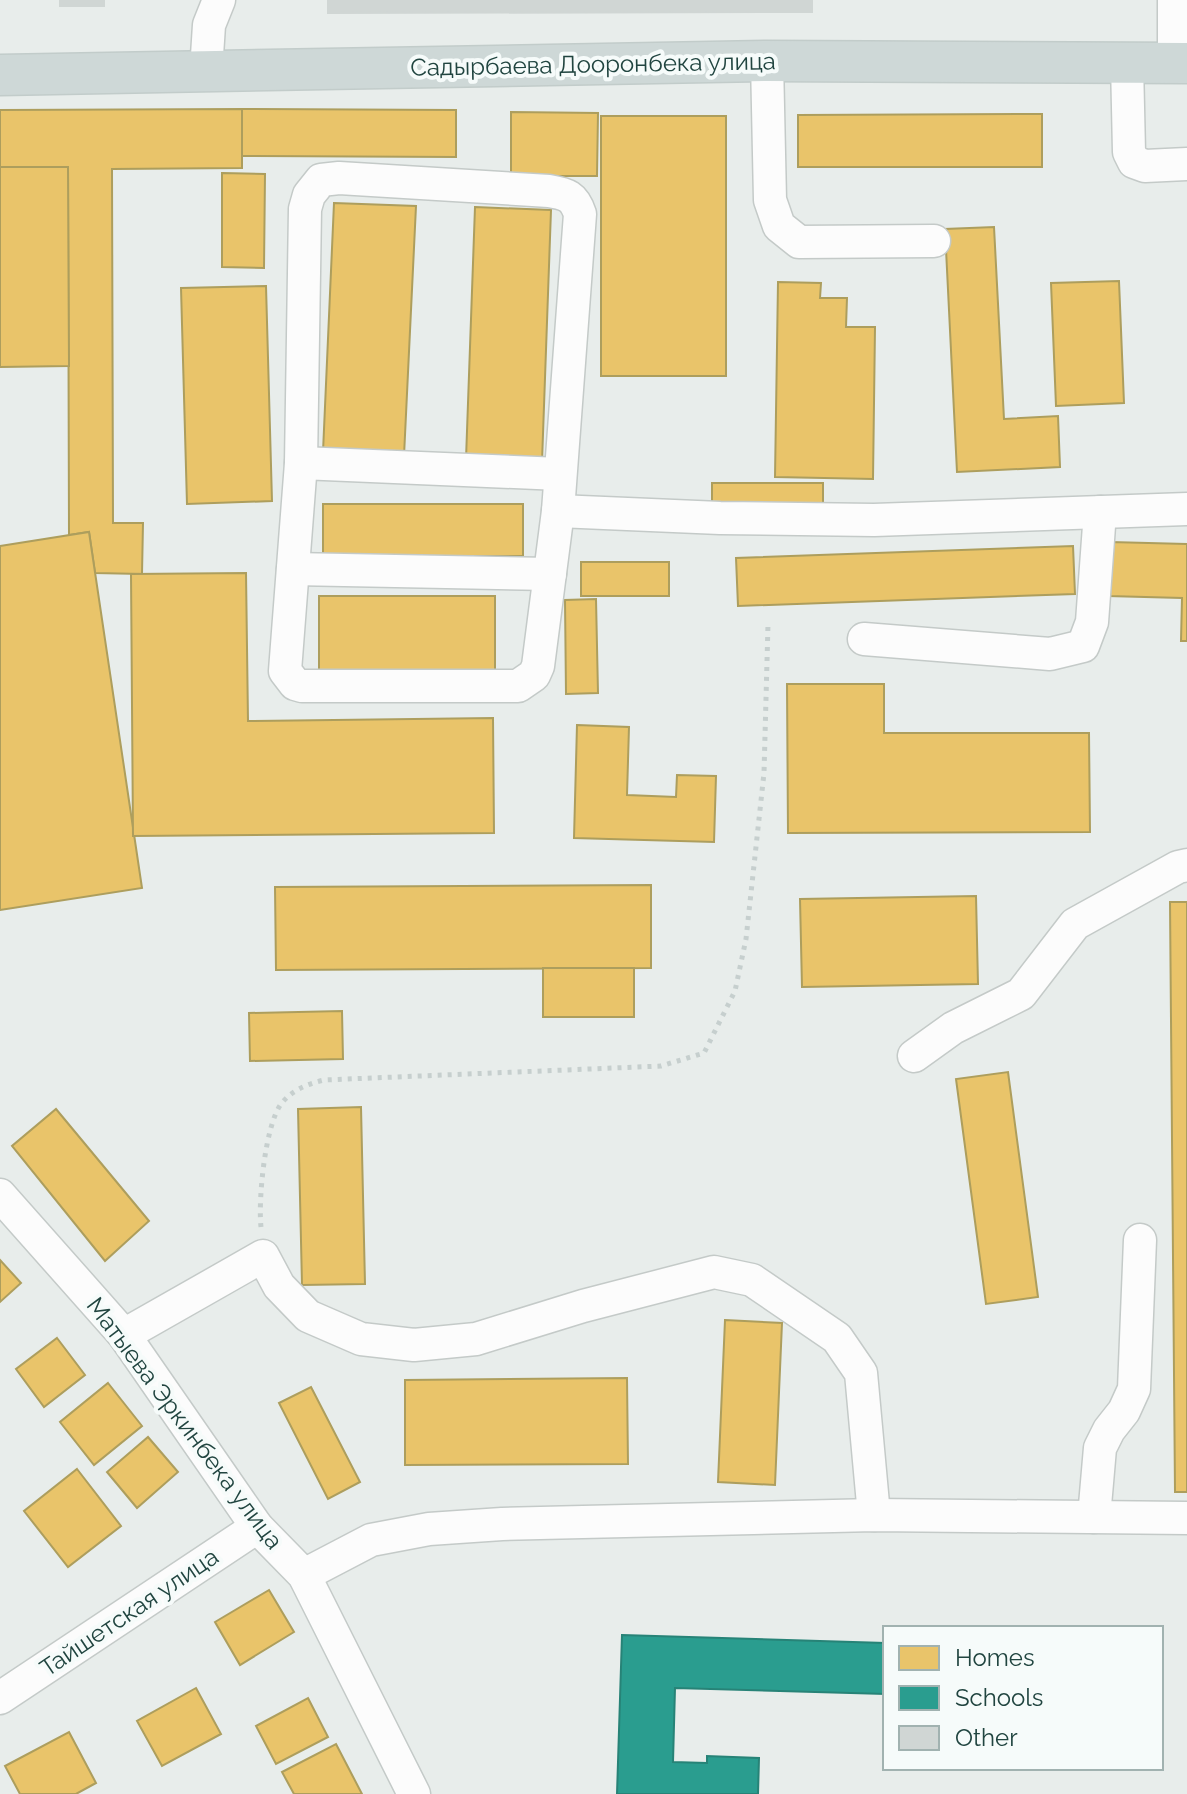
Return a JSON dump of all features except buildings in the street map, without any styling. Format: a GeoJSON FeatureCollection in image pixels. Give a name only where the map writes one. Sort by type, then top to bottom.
{"type":"FeatureCollection","features":[{"type":"Feature","properties":{"kind":"main road","name":"Садырбаева Дооронбека улица"},"geometry":{"type":"LineString","coordinates":[[0,75],[767,61],[1180,63]]}},
{"type":"Feature","properties":{"kind":"street"},"geometry":{"type":"LineString","coordinates":[[206,71],[209,25],[219,0]]}},
{"type":"Feature","properties":{"kind":"street"},"geometry":{"type":"LineString","coordinates":[[1174,0],[1180,63]]}},
{"type":"Feature","properties":{"kind":"street"},"geometry":{"type":"LineString","coordinates":[[767,61],[770,200],[779,226],[799,242],[934,241]]}},
{"type":"Feature","properties":{"kind":"street"},"geometry":{"type":"LineString","coordinates":[[1127,63],[1129,152],[1134,162],[1145,166],[1187,164]]}},
{"type":"Feature","properties":{"kind":"street"},"geometry":{"type":"LineString","coordinates":[[339,178],[549,191],[569,195],[576,201],[580,214],[558,511],[538,666],[526,683],[509,687],[302,686],[288,678],[285,664],[301,463],[305,209],[309,195],[321,180],[339,178]]}},
{"type":"Feature","properties":{"kind":"street"},"geometry":{"type":"LineString","coordinates":[[301,463],[560,474]]}},
{"type":"Feature","properties":{"kind":"street"},"geometry":{"type":"LineString","coordinates":[[558,511],[874,520],[1187,509]]}},
{"type":"Feature","properties":{"kind":"street"},"geometry":{"type":"LineString","coordinates":[[864,639],[1050,654],[1083,646],[1092,622],[1100,512]]}},
{"type":"Feature","properties":{"kind":"street"},"geometry":{"type":"LineString","coordinates":[[293,569],[550,574]]}},
{"type":"Feature","properties":{"kind":"street"},"geometry":{"type":"LineString","coordinates":[[914,1056],[953,1028],[1021,994],[1075,924],[1178,867],[1187,865]]}},
{"type":"Feature","properties":{"kind":"street","name":"Матыева Эркинбека улица"},"geometry":{"type":"LineString","coordinates":[[0,1195],[124,1335],[257,1527],[304,1575],[414,1794]]}},
{"type":"Feature","properties":{"kind":"street"},"geometry":{"type":"LineString","coordinates":[[1094,1517],[1100,1448],[1134,1389],[1140,1240]]}},
{"type":"Feature","properties":{"kind":"street"},"geometry":{"type":"LineString","coordinates":[[124,1335],[263,1256],[279,1286],[308,1316],[361,1339],[414,1345],[476,1339],[583,1306],[714,1272],[752,1280],[837,1338],[861,1373],[874,1515]]}},
{"type":"Feature","properties":{"kind":"street"},"geometry":{"type":"LineString","coordinates":[[304,1575],[371,1540],[429,1529],[502,1524],[874,1515],[1187,1518]]}},
{"type":"Feature","properties":{"kind":"street","name":"Тайшетская улица"},"geometry":{"type":"LineString","coordinates":[[0,1698],[257,1527]]}},
{"type":"Feature","properties":{"kind":"path"},"geometry":{"type":"LineString","coordinates":[[263,1256],[259,1211],[264,1164],[272,1129],[279,1107],[292,1093],[307,1084],[324,1080],[661,1066],[704,1053],[735,991],[746,939],[764,773],[768,624]]}}]}
